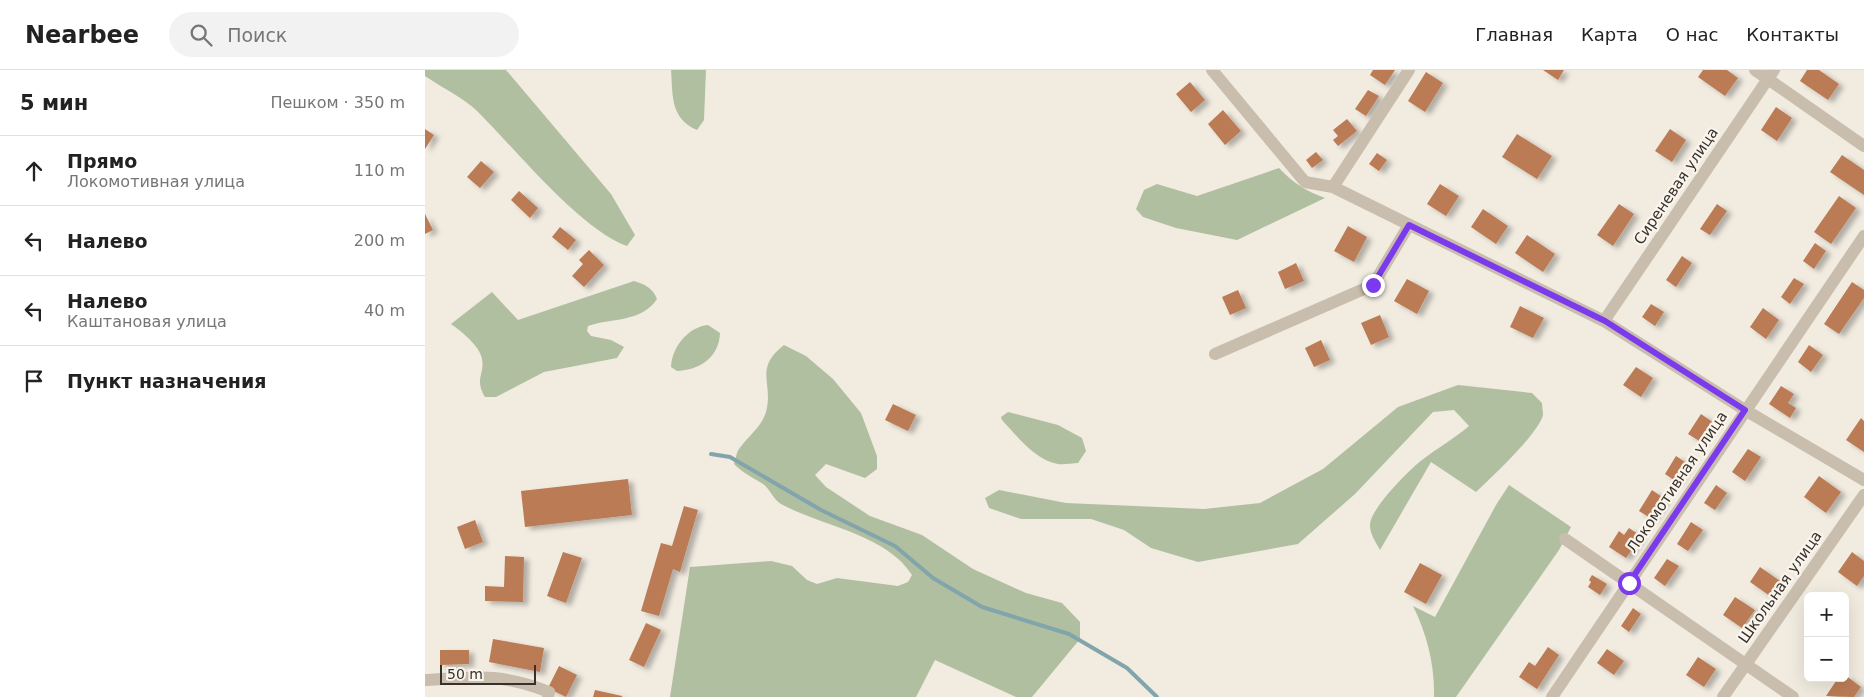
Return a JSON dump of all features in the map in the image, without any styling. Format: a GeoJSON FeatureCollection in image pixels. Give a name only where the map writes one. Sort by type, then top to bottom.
{"type":"FeatureCollection","features":[{"type":"Feature","properties":{"kind":"street"},"geometry":{"type":"LineString","coordinates":[[1212,70],[1305,182],[1333,187],[1605,321],[1745,410],[1864,480]]}},
{"type":"Feature","properties":{"kind":"street"},"geometry":{"type":"LineString","coordinates":[[1333,187],[1409,70]]}},
{"type":"Feature","properties":{"kind":"street"},"geometry":{"type":"LineString","coordinates":[[1755,70],[1771,74],[1864,146]]}},
{"type":"Feature","properties":{"kind":"street","name":"Сиреневая улица"},"geometry":{"type":"LineString","coordinates":[[1605,321],[1771,74]]}},
{"type":"Feature","properties":{"kind":"street"},"geometry":{"type":"LineString","coordinates":[[1215,354],[1373,285],[1409,225]]}},
{"type":"Feature","properties":{"kind":"street","name":"Локомотивная улица"},"geometry":{"type":"LineString","coordinates":[[1553,697],[1864,236]]}},
{"type":"Feature","properties":{"kind":"street","name":"Школьная улица"},"geometry":{"type":"LineString","coordinates":[[1723,697],[1864,495]]}},
{"type":"Feature","properties":{"kind":"street"},"geometry":{"type":"LineString","coordinates":[[1565,539],[1793,697]]}},
{"type":"Feature","properties":{"kind":"street"},"geometry":{"type":"LineString","coordinates":[[425,680],[494,677],[522,681],[549,692],[548,697]]}},
{"type":"Feature","properties":{"kind":"green space"},"geometry":{"type":"Polygon","coordinates":[[[425,70],[506,70],[611,194],[635,235],[627,246],[608,237],[588,223],[548,186],[476,110],[458,96],[425,76],[425,70]]]}},
{"type":"Feature","properties":{"kind":"green space"},"geometry":{"type":"Polygon","coordinates":[[[671,70],[706,70],[704,120],[697,130],[688,125],[677,113],[673,97],[671,70]]]}},
{"type":"Feature","properties":{"kind":"green space"},"geometry":{"type":"Polygon","coordinates":[[[1279,168],[1300,186],[1325,198],[1237,240],[1176,228],[1143,217],[1136,209],[1144,190],[1157,184],[1197,196],[1279,168]]]}},
{"type":"Feature","properties":{"kind":"green space"},"geometry":{"type":"Polygon","coordinates":[[[634,281],[648,287],[655,295],[657,299],[650,307],[634,316],[588,326],[587,331],[591,336],[611,340],[624,347],[617,358],[544,372],[496,397],[485,397],[480,385],[483,364],[481,354],[469,339],[451,324],[492,292],[518,320],[634,281]]]}},
{"type":"Feature","properties":{"kind":"green space"},"geometry":{"type":"Polygon","coordinates":[[[708,325],[720,333],[719,342],[712,356],[693,368],[677,371],[671,367],[674,352],[682,339],[694,330],[708,325]]]}},
{"type":"Feature","properties":{"kind":"green space"},"geometry":{"type":"Polygon","coordinates":[[[784,345],[806,356],[833,379],[861,413],[877,456],[877,469],[865,478],[826,464],[815,475],[826,487],[870,516],[922,535],[973,569],[1026,593],[1062,603],[1080,622],[1080,639],[1032,697],[1016,697],[935,660],[916,697],[670,697],[690,567],[771,561],[792,566],[807,580],[817,584],[837,578],[898,586],[908,582],[912,575],[901,561],[870,540],[781,504],[763,484],[734,464],[737,452],[764,418],[768,402],[767,369],[769,362],[784,345]]]}},
{"type":"Feature","properties":{"kind":"green space"},"geometry":{"type":"Polygon","coordinates":[[[1458,385],[1532,393],[1542,403],[1543,415],[1540,423],[1524,444],[1476,492],[1431,462],[1380,550],[1373,538],[1370,525],[1376,510],[1408,472],[1469,426],[1454,410],[1433,412],[1355,494],[1298,544],[1198,562],[1151,548],[1124,530],[1091,519],[1021,519],[989,508],[985,498],[999,490],[1066,503],[1204,509],[1260,503],[1323,469],[1398,407],[1458,385]]]}},
{"type":"Feature","properties":{"kind":"green space"},"geometry":{"type":"Polygon","coordinates":[[[1008,412],[1058,425],[1082,438],[1086,451],[1078,463],[1058,464],[1042,458],[1027,447],[1002,420],[1001,417],[1008,412]]]}},
{"type":"Feature","properties":{"kind":"green space"},"geometry":{"type":"Polygon","coordinates":[[[1509,485],[1571,527],[1559,550],[1456,697],[1434,697],[1429,650],[1413,606],[1435,617],[1496,505],[1509,485]]]}},
{"type":"Feature","properties":{"kind":"building"},"geometry":{"type":"Polygon","coordinates":[[[1373,70],[1395,70],[1385,85],[1370,75],[1373,70]]]}},
{"type":"Feature","properties":{"kind":"building"},"geometry":{"type":"Polygon","coordinates":[[[1543,70],[1564,70],[1558,80],[1543,70]]]}},
{"type":"Feature","properties":{"kind":"building"},"geometry":{"type":"Polygon","coordinates":[[[1703,70],[1727,70],[1738,78],[1725,96],[1698,77],[1703,70]]]}},
{"type":"Feature","properties":{"kind":"building"},"geometry":{"type":"Polygon","coordinates":[[[1807,70],[1819,70],[1839,84],[1828,100],[1800,81],[1807,70]]]}},
{"type":"Feature","properties":{"kind":"building"},"geometry":{"type":"Polygon","coordinates":[[[1426,72],[1443,83],[1425,112],[1408,101],[1426,72]]]}},
{"type":"Feature","properties":{"kind":"building"},"geometry":{"type":"Polygon","coordinates":[[[1190,82],[1205,100],[1191,112],[1176,94],[1190,82]]]}},
{"type":"Feature","properties":{"kind":"building"},"geometry":{"type":"Polygon","coordinates":[[[1368,90],[1379,96],[1366,116],[1355,109],[1368,90]]]}},
{"type":"Feature","properties":{"kind":"building"},"geometry":{"type":"Polygon","coordinates":[[[1776,107],[1792,118],[1777,141],[1761,130],[1776,107]]]}},
{"type":"Feature","properties":{"kind":"building"},"geometry":{"type":"Polygon","coordinates":[[[1223,110],[1241,131],[1225,145],[1208,124],[1223,110]]]}},
{"type":"Feature","properties":{"kind":"building"},"geometry":{"type":"Polygon","coordinates":[[[1347,119],[1357,131],[1338,146],[1333,140],[1338,136],[1333,130],[1347,119]]]}},
{"type":"Feature","properties":{"kind":"building"},"geometry":{"type":"Polygon","coordinates":[[[425,129],[434,135],[425,149],[425,129]]]}},
{"type":"Feature","properties":{"kind":"building"},"geometry":{"type":"Polygon","coordinates":[[[1670,129],[1686,140],[1672,162],[1655,151],[1670,129]]]}},
{"type":"Feature","properties":{"kind":"building"},"geometry":{"type":"Polygon","coordinates":[[[1517,134],[1552,156],[1537,179],[1502,157],[1517,134]]]}},
{"type":"Feature","properties":{"kind":"building"},"geometry":{"type":"Polygon","coordinates":[[[1316,152],[1323,160],[1312,168],[1306,160],[1316,152]]]}},
{"type":"Feature","properties":{"kind":"building"},"geometry":{"type":"Polygon","coordinates":[[[1377,153],[1387,160],[1379,171],[1369,164],[1377,153]]]}},
{"type":"Feature","properties":{"kind":"building"},"geometry":{"type":"Polygon","coordinates":[[[1842,155],[1864,170],[1864,195],[1830,172],[1842,155]]]}},
{"type":"Feature","properties":{"kind":"building"},"geometry":{"type":"Polygon","coordinates":[[[481,161],[494,172],[480,188],[467,177],[481,161]]]}},
{"type":"Feature","properties":{"kind":"building"},"geometry":{"type":"Polygon","coordinates":[[[1440,184],[1459,196],[1446,216],[1427,204],[1440,184]]]}},
{"type":"Feature","properties":{"kind":"building"},"geometry":{"type":"Polygon","coordinates":[[[519,191],[538,208],[530,218],[511,200],[519,191]]]}},
{"type":"Feature","properties":{"kind":"building"},"geometry":{"type":"Polygon","coordinates":[[[1839,196],[1856,208],[1831,244],[1814,232],[1839,196]]]}},
{"type":"Feature","properties":{"kind":"building"},"geometry":{"type":"Polygon","coordinates":[[[1619,204],[1634,214],[1613,246],[1597,235],[1619,204]]]}},
{"type":"Feature","properties":{"kind":"building"},"geometry":{"type":"Polygon","coordinates":[[[1717,204],[1727,211],[1710,235],[1700,229],[1717,204]]]}},
{"type":"Feature","properties":{"kind":"building"},"geometry":{"type":"Polygon","coordinates":[[[1483,209],[1508,226],[1496,244],[1471,227],[1483,209]]]}},
{"type":"Feature","properties":{"kind":"building"},"geometry":{"type":"Polygon","coordinates":[[[425,214],[433,230],[425,234],[425,214]]]}},
{"type":"Feature","properties":{"kind":"building"},"geometry":{"type":"Polygon","coordinates":[[[1348,226],[1367,237],[1354,262],[1334,251],[1348,226]]]}},
{"type":"Feature","properties":{"kind":"building"},"geometry":{"type":"Polygon","coordinates":[[[560,227],[576,240],[568,250],[552,237],[560,227]]]}},
{"type":"Feature","properties":{"kind":"building"},"geometry":{"type":"Polygon","coordinates":[[[1527,235],[1555,254],[1543,272],[1515,253],[1527,235]]]}},
{"type":"Feature","properties":{"kind":"building"},"geometry":{"type":"Polygon","coordinates":[[[1815,243],[1826,251],[1814,269],[1803,261],[1815,243]]]}},
{"type":"Feature","properties":{"kind":"building"},"geometry":{"type":"Polygon","coordinates":[[[589,250],[604,265],[584,287],[572,276],[583,264],[579,260],[589,250]]]}},
{"type":"Feature","properties":{"kind":"building"},"geometry":{"type":"Polygon","coordinates":[[[1682,256],[1692,263],[1676,287],[1666,280],[1682,256]]]}},
{"type":"Feature","properties":{"kind":"building"},"geometry":{"type":"Polygon","coordinates":[[[1296,263],[1304,281],[1285,289],[1278,272],[1296,263]]]}},
{"type":"Feature","properties":{"kind":"building"},"geometry":{"type":"Polygon","coordinates":[[[1794,278],[1804,284],[1790,304],[1781,297],[1794,278]]]}},
{"type":"Feature","properties":{"kind":"building"},"geometry":{"type":"Polygon","coordinates":[[[1407,279],[1429,291],[1417,314],[1394,301],[1407,279]]]}},
{"type":"Feature","properties":{"kind":"building"},"geometry":{"type":"Polygon","coordinates":[[[1852,282],[1864,290],[1864,298],[1839,334],[1824,324],[1852,282]]]}},
{"type":"Feature","properties":{"kind":"building"},"geometry":{"type":"Polygon","coordinates":[[[1238,290],[1246,308],[1230,315],[1222,297],[1238,290]]]}},
{"type":"Feature","properties":{"kind":"building"},"geometry":{"type":"Polygon","coordinates":[[[1651,304],[1664,312],[1655,326],[1642,317],[1651,304]]]}},
{"type":"Feature","properties":{"kind":"building"},"geometry":{"type":"Polygon","coordinates":[[[1520,306],[1544,318],[1533,338],[1510,327],[1520,306]]]}},
{"type":"Feature","properties":{"kind":"building"},"geometry":{"type":"Polygon","coordinates":[[[1763,308],[1779,320],[1766,339],[1750,327],[1763,308]]]}},
{"type":"Feature","properties":{"kind":"building"},"geometry":{"type":"Polygon","coordinates":[[[1380,315],[1389,337],[1371,345],[1361,323],[1380,315]]]}},
{"type":"Feature","properties":{"kind":"building"},"geometry":{"type":"Polygon","coordinates":[[[1321,340],[1330,360],[1314,367],[1305,348],[1321,340]]]}},
{"type":"Feature","properties":{"kind":"building"},"geometry":{"type":"Polygon","coordinates":[[[1809,345],[1823,355],[1811,372],[1798,362],[1809,345]]]}},
{"type":"Feature","properties":{"kind":"building"},"geometry":{"type":"Polygon","coordinates":[[[1636,367],[1653,378],[1641,397],[1623,385],[1636,367]]]}},
{"type":"Feature","properties":{"kind":"building"},"geometry":{"type":"Polygon","coordinates":[[[1781,386],[1794,394],[1788,403],[1796,408],[1790,418],[1769,404],[1781,386]]]}},
{"type":"Feature","properties":{"kind":"building"},"geometry":{"type":"Polygon","coordinates":[[[893,404],[916,415],[908,431],[885,420],[893,404]]]}},
{"type":"Feature","properties":{"kind":"building"},"geometry":{"type":"Polygon","coordinates":[[[1701,414],[1714,423],[1701,442],[1688,434],[1701,414]]]}},
{"type":"Feature","properties":{"kind":"building"},"geometry":{"type":"Polygon","coordinates":[[[1861,418],[1864,421],[1864,452],[1846,440],[1861,418]]]}},
{"type":"Feature","properties":{"kind":"building"},"geometry":{"type":"Polygon","coordinates":[[[1748,449],[1761,457],[1745,481],[1732,472],[1748,449]]]}},
{"type":"Feature","properties":{"kind":"building"},"geometry":{"type":"Polygon","coordinates":[[[1676,456],[1688,464],[1677,482],[1665,474],[1676,456]]]}},
{"type":"Feature","properties":{"kind":"building"},"geometry":{"type":"Polygon","coordinates":[[[1819,476],[1841,492],[1826,513],[1804,497],[1819,476]]]}},
{"type":"Feature","properties":{"kind":"building"},"geometry":{"type":"Polygon","coordinates":[[[628,479],[632,515],[525,527],[521,491],[628,479]]]}},
{"type":"Feature","properties":{"kind":"building"},"geometry":{"type":"Polygon","coordinates":[[[1716,485],[1727,493],[1715,510],[1704,503],[1716,485]]]}},
{"type":"Feature","properties":{"kind":"building"},"geometry":{"type":"Polygon","coordinates":[[[1652,490],[1665,499],[1652,519],[1639,511],[1652,490]]]}},
{"type":"Feature","properties":{"kind":"building"},"geometry":{"type":"Polygon","coordinates":[[[684,506],[698,510],[680,572],[673,569],[659,616],[641,611],[661,543],[672,546],[684,506]]]}},
{"type":"Feature","properties":{"kind":"building"},"geometry":{"type":"Polygon","coordinates":[[[475,520],[483,542],[465,549],[457,527],[475,520]]]}},
{"type":"Feature","properties":{"kind":"building"},"geometry":{"type":"Polygon","coordinates":[[[1691,522],[1703,530],[1688,551],[1677,544],[1691,522]]]}},
{"type":"Feature","properties":{"kind":"building"},"geometry":{"type":"Polygon","coordinates":[[[1629,528],[1641,536],[1626,558],[1609,547],[1619,531],[1624,535],[1629,528]]]}},
{"type":"Feature","properties":{"kind":"building"},"geometry":{"type":"Polygon","coordinates":[[[563,552],[582,558],[566,603],[547,596],[563,552]]]}},
{"type":"Feature","properties":{"kind":"building"},"geometry":{"type":"Polygon","coordinates":[[[1852,552],[1864,561],[1864,576],[1857,586],[1838,572],[1852,552]]]}},
{"type":"Feature","properties":{"kind":"building"},"geometry":{"type":"Polygon","coordinates":[[[505,556],[524,557],[523,602],[485,601],[485,586],[504,587],[505,556]]]}},
{"type":"Feature","properties":{"kind":"building"},"geometry":{"type":"Polygon","coordinates":[[[1667,559],[1679,566],[1665,586],[1654,578],[1667,559]]]}},
{"type":"Feature","properties":{"kind":"building"},"geometry":{"type":"Polygon","coordinates":[[[1420,563],[1442,575],[1426,604],[1404,592],[1420,563]]]}},
{"type":"Feature","properties":{"kind":"building"},"geometry":{"type":"Polygon","coordinates":[[[1760,567],[1780,581],[1770,596],[1750,582],[1760,567]]]}},
{"type":"Feature","properties":{"kind":"building"},"geometry":{"type":"Polygon","coordinates":[[[1592,575],[1607,584],[1600,595],[1588,587],[1592,575]]]}},
{"type":"Feature","properties":{"kind":"building"},"geometry":{"type":"Polygon","coordinates":[[[1735,597],[1755,610],[1742,628],[1723,615],[1735,597]]]}},
{"type":"Feature","properties":{"kind":"building"},"geometry":{"type":"Polygon","coordinates":[[[1633,608],[1641,614],[1629,632],[1621,626],[1633,608]]]}},
{"type":"Feature","properties":{"kind":"building"},"geometry":{"type":"Polygon","coordinates":[[[646,623],[661,630],[644,667],[629,660],[646,623]]]}},
{"type":"Feature","properties":{"kind":"building"},"geometry":{"type":"Polygon","coordinates":[[[493,639],[544,648],[540,672],[489,662],[493,639]]]}},
{"type":"Feature","properties":{"kind":"building"},"geometry":{"type":"Polygon","coordinates":[[[1548,647],[1559,655],[1537,689],[1519,677],[1529,662],[1535,666],[1548,647]]]}},
{"type":"Feature","properties":{"kind":"building"},"geometry":{"type":"Polygon","coordinates":[[[1607,649],[1624,661],[1614,675],[1597,663],[1607,649]]]}},
{"type":"Feature","properties":{"kind":"building"},"geometry":{"type":"Polygon","coordinates":[[[440,650],[469,650],[469,664],[440,665],[440,650]]]}},
{"type":"Feature","properties":{"kind":"building"},"geometry":{"type":"Polygon","coordinates":[[[1698,657],[1716,669],[1704,687],[1686,675],[1698,657]]]}},
{"type":"Feature","properties":{"kind":"building"},"geometry":{"type":"Polygon","coordinates":[[[559,666],[577,675],[566,697],[548,688],[559,666]]]}},
{"type":"Feature","properties":{"kind":"building"},"geometry":{"type":"Polygon","coordinates":[[[1849,678],[1861,687],[1854,697],[1826,696],[1835,682],[1849,682],[1849,678]]]}},
{"type":"Feature","properties":{"kind":"building"},"geometry":{"type":"Polygon","coordinates":[[[595,690],[622,696],[622,697],[593,697],[595,690]]]}},
{"type":"Feature","properties":{"kind":"waterway"},"geometry":{"type":"LineString","coordinates":[[711,454],[730,457],[821,510],[895,546],[933,578],[982,607],[1069,634],[1127,668],[1157,697]]}},
{"type":"Feature","properties":{"kind":"route"},"geometry":{"type":"LineString","coordinates":[[1373,285],[1409,225],[1605,321],[1745,410],[1629,583]]}}]}
